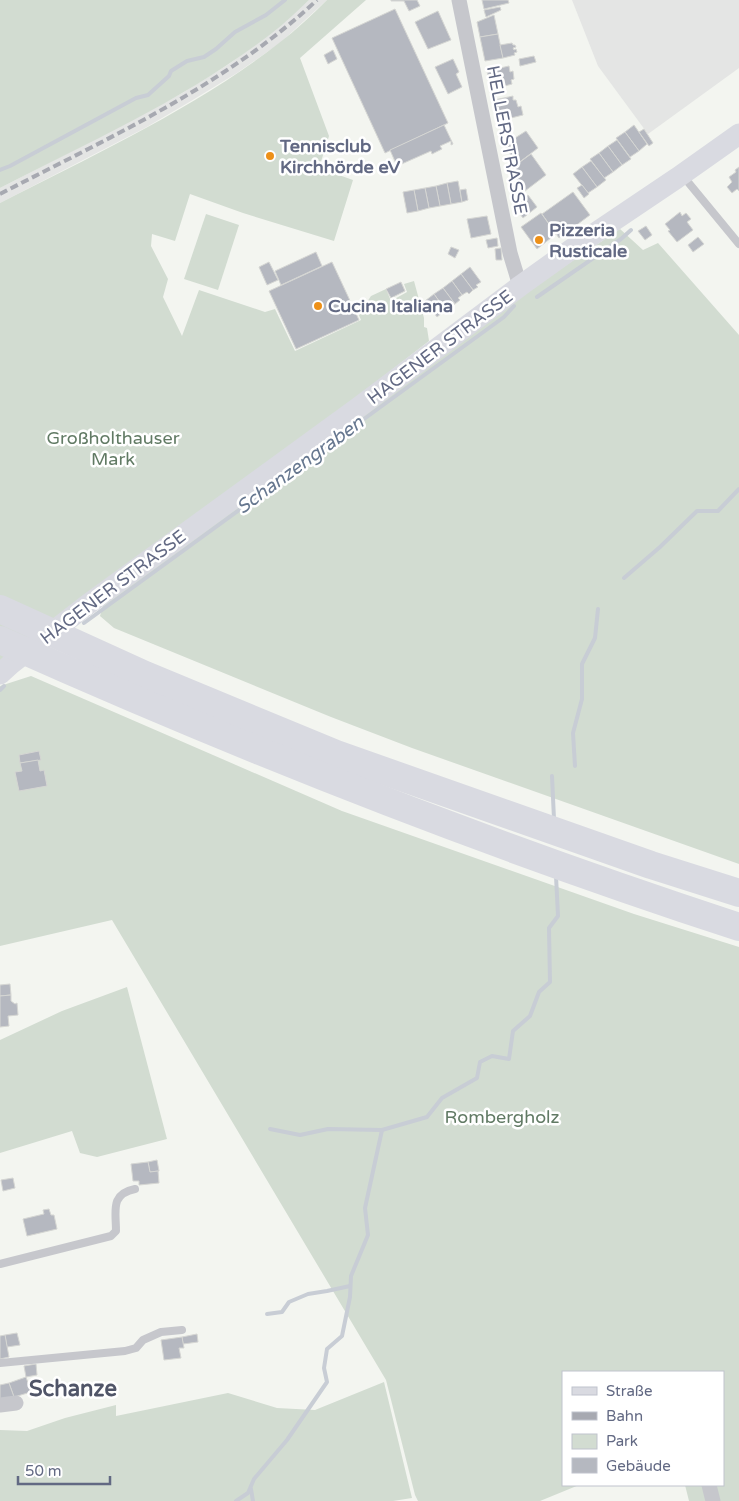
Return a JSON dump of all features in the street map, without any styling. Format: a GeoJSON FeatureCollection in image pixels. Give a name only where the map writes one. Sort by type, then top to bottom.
{"type":"FeatureCollection","features":[{"type":"Feature","properties":{"kind":"highway"},"geometry":{"type":"LineString","coordinates":[[8,613],[145,675],[336,754],[651,865],[739,893]]}},
{"type":"Feature","properties":{"kind":"highway"},"geometry":{"type":"LineString","coordinates":[[0,640],[254,749],[443,824],[640,895],[739,927]]}},
{"type":"Feature","properties":{"kind":"main road","name":"HAGENER STRASSE"},"geometry":{"type":"LineString","coordinates":[[0,674],[87,605],[360,408],[520,286],[739,134]]}},
{"type":"Feature","properties":{"kind":"street","name":"HELLERSTRASSE"},"geometry":{"type":"LineString","coordinates":[[459,0],[510,253],[520,286]]}},
{"type":"Feature","properties":{"kind":"street"},"geometry":{"type":"LineString","coordinates":[[0,1405],[16,1403]]}},
{"type":"Feature","properties":{"kind":"street"},"geometry":{"type":"LineString","coordinates":[[709,1486],[713,1501]]}},
{"type":"Feature","properties":{"kind":"lane"},"geometry":{"type":"LineString","coordinates":[[682,174],[739,244]]}},
{"type":"Feature","properties":{"kind":"lane"},"geometry":{"type":"LineString","coordinates":[[0,1264],[111,1236],[116,1231],[116,1205],[120,1195],[135,1189]]}},
{"type":"Feature","properties":{"kind":"lane"},"geometry":{"type":"LineString","coordinates":[[0,1364],[125,1351],[136,1348],[143,1340],[161,1332],[182,1330]]}},
{"type":"Feature","properties":{"kind":"shaded area"},"geometry":{"type":"Polygon","coordinates":[[[309,0],[327,0],[280,43],[237,73],[145,128],[0,203],[0,188],[184,92],[229,64],[272,32],[309,0]]]}},
{"type":"Feature","properties":{"kind":"shaded area"},"geometry":{"type":"Polygon","coordinates":[[[572,0],[739,0],[739,68],[648,134],[598,66],[572,0]]]}},
{"type":"Feature","properties":{"kind":"green space"},"geometry":{"type":"Polygon","coordinates":[[[0,0],[309,0],[272,33],[208,78],[140,117],[0,188],[0,0]]]}},
{"type":"Feature","properties":{"kind":"green space","name":"Großholthauser Mark"},"geometry":{"type":"Polygon","coordinates":[[[327,0],[366,0],[300,58],[329,136],[319,168],[353,180],[334,241],[243,213],[190,194],[175,241],[152,234],[151,246],[168,279],[163,297],[182,336],[199,290],[265,312],[275,309],[295,351],[361,320],[356,308],[367,302],[371,296],[386,289],[391,301],[407,292],[404,284],[414,281],[429,341],[0,674],[0,203],[108,148],[213,89],[279,43],[327,0]]]}},
{"type":"Feature","properties":{"kind":"green space"},"geometry":{"type":"Polygon","coordinates":[[[206,214],[239,225],[218,290],[184,279],[206,214]]]}},
{"type":"Feature","properties":{"kind":"green space"},"geometry":{"type":"Polygon","coordinates":[[[620,229],[643,250],[658,243],[739,335],[739,864],[412,748],[331,717],[114,628],[100,616],[103,606],[502,308],[620,229]]]}},
{"type":"Feature","properties":{"kind":"green space","name":"Rombergholz"},"geometry":{"type":"Polygon","coordinates":[[[31,676],[342,811],[634,914],[739,947],[739,1501],[689,1501],[685,1486],[724,1486],[724,1371],[562,1371],[562,1486],[577,1486],[540,1501],[418,1501],[386,1380],[112,920],[0,946],[0,686],[31,676]]]}},
{"type":"Feature","properties":{"kind":"green space"},"geometry":{"type":"Polygon","coordinates":[[[127,987],[167,1139],[97,1157],[80,1153],[72,1131],[0,1153],[0,1040],[62,1011],[127,987]]]}},
{"type":"Feature","properties":{"kind":"green space"},"geometry":{"type":"Polygon","coordinates":[[[384,1382],[412,1498],[393,1501],[0,1501],[0,1430],[27,1431],[65,1418],[116,1405],[116,1416],[228,1393],[277,1408],[315,1410],[384,1382]]]}},
{"type":"Feature","properties":{"kind":"building"},"geometry":{"type":"Polygon","coordinates":[[[391,0],[417,0],[420,6],[409,11],[404,1],[391,0]]]}},
{"type":"Feature","properties":{"kind":"building"},"geometry":{"type":"Polygon","coordinates":[[[482,0],[508,0],[509,3],[484,9],[482,0]]]}},
{"type":"Feature","properties":{"kind":"building"},"geometry":{"type":"Polygon","coordinates":[[[500,7],[501,10],[486,17],[484,10],[500,7]]]}},
{"type":"Feature","properties":{"kind":"building"},"geometry":{"type":"Polygon","coordinates":[[[395,9],[448,123],[385,153],[332,38],[395,9]]]}},
{"type":"Feature","properties":{"kind":"building"},"geometry":{"type":"Polygon","coordinates":[[[438,11],[451,40],[428,49],[415,22],[438,11]]]}},
{"type":"Feature","properties":{"kind":"building"},"geometry":{"type":"Polygon","coordinates":[[[494,15],[498,34],[480,37],[477,22],[494,15]]]}},
{"type":"Feature","properties":{"kind":"building"},"geometry":{"type":"Polygon","coordinates":[[[498,34],[503,58],[485,61],[480,37],[498,34]]]}},
{"type":"Feature","properties":{"kind":"building"},"geometry":{"type":"Polygon","coordinates":[[[512,43],[516,47],[513,48],[514,50],[516,49],[517,52],[514,53],[515,55],[503,58],[500,45],[512,43]]]}},
{"type":"Feature","properties":{"kind":"building"},"geometry":{"type":"Polygon","coordinates":[[[333,50],[337,59],[328,64],[324,55],[333,50]]]}},
{"type":"Feature","properties":{"kind":"building"},"geometry":{"type":"Polygon","coordinates":[[[534,56],[536,62],[520,66],[519,59],[534,56]]]}},
{"type":"Feature","properties":{"kind":"building"},"geometry":{"type":"Polygon","coordinates":[[[453,59],[459,72],[456,74],[462,87],[448,94],[435,67],[453,59]]]}},
{"type":"Feature","properties":{"kind":"building"},"geometry":{"type":"Polygon","coordinates":[[[509,66],[510,72],[513,71],[514,79],[511,80],[512,84],[491,90],[487,71],[509,66]]]}},
{"type":"Feature","properties":{"kind":"building"},"geometry":{"type":"Polygon","coordinates":[[[513,96],[513,100],[516,100],[518,107],[521,106],[523,115],[499,121],[494,100],[513,96]]]}},
{"type":"Feature","properties":{"kind":"building"},"geometry":{"type":"Polygon","coordinates":[[[444,125],[453,144],[451,145],[451,141],[440,146],[442,149],[432,154],[431,151],[397,166],[390,150],[444,125]]]}},
{"type":"Feature","properties":{"kind":"building"},"geometry":{"type":"Polygon","coordinates":[[[634,125],[647,144],[639,151],[625,132],[634,125]]]}},
{"type":"Feature","properties":{"kind":"building"},"geometry":{"type":"Polygon","coordinates":[[[644,129],[653,143],[649,146],[639,132],[644,129]]]}},
{"type":"Feature","properties":{"kind":"building"},"geometry":{"type":"Polygon","coordinates":[[[526,131],[538,148],[517,164],[504,145],[526,131]]]}},
{"type":"Feature","properties":{"kind":"building"},"geometry":{"type":"Polygon","coordinates":[[[625,132],[639,151],[630,157],[616,138],[625,132]]]}},
{"type":"Feature","properties":{"kind":"building"},"geometry":{"type":"Polygon","coordinates":[[[617,140],[631,159],[622,165],[608,146],[617,140]]]}},
{"type":"Feature","properties":{"kind":"building"},"geometry":{"type":"Polygon","coordinates":[[[608,146],[622,165],[613,172],[599,153],[608,146]]]}},
{"type":"Feature","properties":{"kind":"building"},"geometry":{"type":"Polygon","coordinates":[[[599,153],[613,172],[604,178],[590,159],[599,153]]]}},
{"type":"Feature","properties":{"kind":"building"},"geometry":{"type":"Polygon","coordinates":[[[531,154],[546,175],[525,191],[509,170],[531,154]]]}},
{"type":"Feature","properties":{"kind":"building"},"geometry":{"type":"Polygon","coordinates":[[[591,161],[606,180],[597,187],[582,167],[591,161]]]}},
{"type":"Feature","properties":{"kind":"building"},"geometry":{"type":"Polygon","coordinates":[[[582,167],[597,187],[588,193],[573,174],[582,167]]]}},
{"type":"Feature","properties":{"kind":"building"},"geometry":{"type":"Polygon","coordinates":[[[739,167],[739,191],[737,189],[732,193],[727,187],[732,182],[729,177],[739,167]]]}},
{"type":"Feature","properties":{"kind":"building"},"geometry":{"type":"Polygon","coordinates":[[[458,181],[462,202],[451,204],[447,183],[458,181]]]}},
{"type":"Feature","properties":{"kind":"building"},"geometry":{"type":"Polygon","coordinates":[[[447,183],[451,204],[440,206],[436,186],[447,183]]]}},
{"type":"Feature","properties":{"kind":"building"},"geometry":{"type":"Polygon","coordinates":[[[582,185],[589,194],[584,198],[577,188],[582,185]]]}},
{"type":"Feature","properties":{"kind":"building"},"geometry":{"type":"Polygon","coordinates":[[[436,186],[440,206],[429,208],[425,188],[436,186]]]}},
{"type":"Feature","properties":{"kind":"building"},"geometry":{"type":"Polygon","coordinates":[[[425,188],[429,208],[418,211],[414,190],[425,188]]]}},
{"type":"Feature","properties":{"kind":"building"},"geometry":{"type":"Polygon","coordinates":[[[466,189],[468,200],[462,202],[460,190],[466,189]]]}},
{"type":"Feature","properties":{"kind":"building"},"geometry":{"type":"Polygon","coordinates":[[[414,190],[418,211],[407,213],[403,192],[414,190]]]}},
{"type":"Feature","properties":{"kind":"building"},"geometry":{"type":"Polygon","coordinates":[[[573,192],[590,215],[559,238],[542,214],[573,192]]]}},
{"type":"Feature","properties":{"kind":"building"},"geometry":{"type":"Polygon","coordinates":[[[528,195],[537,207],[523,218],[514,206],[528,195]]]}},
{"type":"Feature","properties":{"kind":"building"},"geometry":{"type":"Polygon","coordinates":[[[680,212],[682,216],[686,213],[691,219],[687,222],[693,230],[677,242],[665,224],[680,212]]]}},
{"type":"Feature","properties":{"kind":"building"},"geometry":{"type":"Polygon","coordinates":[[[541,213],[556,234],[537,249],[521,227],[541,213]]]}},
{"type":"Feature","properties":{"kind":"building"},"geometry":{"type":"Polygon","coordinates":[[[487,216],[491,234],[471,238],[467,219],[487,216]]]}},
{"type":"Feature","properties":{"kind":"building"},"geometry":{"type":"Polygon","coordinates":[[[646,226],[652,235],[645,240],[638,231],[646,226]]]}},
{"type":"Feature","properties":{"kind":"building"},"geometry":{"type":"Polygon","coordinates":[[[698,237],[704,244],[693,252],[688,245],[698,237]]]}},
{"type":"Feature","properties":{"kind":"building"},"geometry":{"type":"Polygon","coordinates":[[[497,238],[498,246],[488,248],[486,240],[497,238]]]}},
{"type":"Feature","properties":{"kind":"building"},"geometry":{"type":"Polygon","coordinates":[[[451,247],[459,250],[455,258],[448,254],[451,247]]]}},
{"type":"Feature","properties":{"kind":"building"},"geometry":{"type":"Polygon","coordinates":[[[501,248],[502,260],[496,260],[495,249],[501,248]]]}},
{"type":"Feature","properties":{"kind":"building"},"geometry":{"type":"Polygon","coordinates":[[[316,252],[322,266],[281,285],[275,271],[316,252]]]}},
{"type":"Feature","properties":{"kind":"building"},"geometry":{"type":"Polygon","coordinates":[[[269,262],[278,280],[267,285],[259,267],[269,262]]]}},
{"type":"Feature","properties":{"kind":"building"},"geometry":{"type":"Polygon","coordinates":[[[332,262],[359,320],[296,349],[269,291],[332,262]]]}},
{"type":"Feature","properties":{"kind":"building"},"geometry":{"type":"Polygon","coordinates":[[[470,267],[481,282],[473,290],[461,274],[470,267]]]}},
{"type":"Feature","properties":{"kind":"building"},"geometry":{"type":"Polygon","coordinates":[[[461,274],[473,290],[469,294],[467,292],[462,295],[452,281],[461,274]]]}},
{"type":"Feature","properties":{"kind":"building"},"geometry":{"type":"Polygon","coordinates":[[[452,281],[462,295],[455,304],[443,288],[452,281]]]}},
{"type":"Feature","properties":{"kind":"building"},"geometry":{"type":"Polygon","coordinates":[[[401,282],[405,291],[391,298],[386,289],[401,282]]]}},
{"type":"Feature","properties":{"kind":"building"},"geometry":{"type":"Polygon","coordinates":[[[443,288],[455,304],[451,307],[449,305],[444,308],[434,294],[443,288]]]}},
{"type":"Feature","properties":{"kind":"building"},"geometry":{"type":"Polygon","coordinates":[[[434,294],[444,308],[437,317],[425,301],[434,294]]]}},
{"type":"Feature","properties":{"kind":"building"},"geometry":{"type":"Polygon","coordinates":[[[39,751],[41,760],[20,763],[19,755],[39,751]]]}},
{"type":"Feature","properties":{"kind":"building"},"geometry":{"type":"Polygon","coordinates":[[[38,760],[40,771],[44,770],[47,786],[19,791],[15,772],[22,771],[20,763],[38,760]]]}},
{"type":"Feature","properties":{"kind":"building"},"geometry":{"type":"Polygon","coordinates":[[[10,984],[11,995],[0,996],[0,985],[10,984]]]}},
{"type":"Feature","properties":{"kind":"building"},"geometry":{"type":"Polygon","coordinates":[[[11,995],[11,1001],[15,1004],[17,1003],[18,1015],[8,1016],[9,1026],[0,1027],[0,996],[11,995]]]}},
{"type":"Feature","properties":{"kind":"building"},"geometry":{"type":"Polygon","coordinates":[[[157,1160],[159,1171],[150,1172],[148,1162],[157,1160]]]}},
{"type":"Feature","properties":{"kind":"building"},"geometry":{"type":"Polygon","coordinates":[[[148,1162],[150,1172],[158,1171],[159,1183],[139,1185],[139,1181],[133,1181],[131,1164],[148,1162]]]}},
{"type":"Feature","properties":{"kind":"building"},"geometry":{"type":"Polygon","coordinates":[[[13,1178],[15,1188],[3,1191],[1,1180],[13,1178]]]}},
{"type":"Feature","properties":{"kind":"building"},"geometry":{"type":"Polygon","coordinates":[[[49,1209],[51,1215],[54,1215],[57,1229],[27,1236],[23,1219],[44,1214],[43,1210],[49,1209]]]}},
{"type":"Feature","properties":{"kind":"building"},"geometry":{"type":"Polygon","coordinates":[[[17,1333],[20,1345],[7,1347],[5,1335],[17,1333]]]}},
{"type":"Feature","properties":{"kind":"building"},"geometry":{"type":"Polygon","coordinates":[[[197,1334],[198,1342],[183,1344],[182,1337],[197,1334]]]}},
{"type":"Feature","properties":{"kind":"building"},"geometry":{"type":"Polygon","coordinates":[[[5,1335],[9,1357],[0,1359],[0,1336],[5,1335]]]}},
{"type":"Feature","properties":{"kind":"building"},"geometry":{"type":"Polygon","coordinates":[[[182,1337],[184,1348],[179,1348],[181,1358],[164,1360],[161,1340],[182,1337]]]}},
{"type":"Feature","properties":{"kind":"building"},"geometry":{"type":"Polygon","coordinates":[[[36,1364],[37,1375],[26,1377],[24,1366],[36,1364]]]}},
{"type":"Feature","properties":{"kind":"building"},"geometry":{"type":"Polygon","coordinates":[[[26,1377],[31,1392],[14,1397],[9,1383],[26,1377]]]}},
{"type":"Feature","properties":{"kind":"building"},"geometry":{"type":"Polygon","coordinates":[[[9,1383],[14,1397],[0,1402],[0,1385],[9,1383]]]}},
{"type":"Feature","properties":{"kind":"waterway"},"geometry":{"type":"LineString","coordinates":[[0,170],[136,98],[148,95],[169,76],[171,71],[187,61],[204,57],[235,32],[266,15],[285,0]]}},
{"type":"Feature","properties":{"kind":"waterway","name":"Schanzengraben"},"geometry":{"type":"LineString","coordinates":[[537,297],[621,239],[631,230]]}},
{"type":"Feature","properties":{"kind":"waterway","name":"Schanzengraben"},"geometry":{"type":"LineString","coordinates":[[84,623],[504,317],[514,306]]}},
{"type":"Feature","properties":{"kind":"waterway"},"geometry":{"type":"LineString","coordinates":[[624,578],[660,547],[697,511],[718,511],[739,489]]}},
{"type":"Feature","properties":{"kind":"waterway"},"geometry":{"type":"LineString","coordinates":[[575,766],[573,733],[582,699],[582,664],[595,638],[598,609]]}},
{"type":"Feature","properties":{"kind":"waterway","name":"Schanzengraben"},"geometry":{"type":"LineString","coordinates":[[0,690],[4,686]]}},
{"type":"Feature","properties":{"kind":"waterway"},"geometry":{"type":"LineString","coordinates":[[552,776],[554,819]]}},
{"type":"Feature","properties":{"kind":"waterway"},"geometry":{"type":"LineString","coordinates":[[236,1501],[248,1493],[254,1479],[287,1440],[327,1382],[324,1368],[327,1349],[342,1336],[350,1297],[351,1276],[368,1235],[365,1208],[382,1130],[427,1117],[442,1098],[477,1078],[480,1062],[492,1056],[509,1059],[513,1031],[530,1016],[539,992],[550,982],[549,928],[558,916],[556,876]]}},
{"type":"Feature","properties":{"kind":"waterway"},"geometry":{"type":"LineString","coordinates":[[270,1129],[300,1135],[328,1129],[382,1130]]}},
{"type":"Feature","properties":{"kind":"waterway"},"geometry":{"type":"LineString","coordinates":[[267,1314],[282,1312],[289,1302],[308,1294],[350,1286]]}},
{"type":"Feature","properties":{"kind":"waterway"},"geometry":{"type":"LineString","coordinates":[[251,1489],[253,1501]]}},
{"type":"Feature","properties":{"kind":"railway"},"geometry":{"type":"LineString","coordinates":[[0,194],[125,130],[206,84],[245,58],[317,0]]}},
{"type":"Feature","properties":{"kind":"place","name":"Tennisclub Kirchhörde eV"},"geometry":{"type":"Point","coordinates":[270,156]}},
{"type":"Feature","properties":{"kind":"place","name":"Pizzeria Rusticale"},"geometry":{"type":"Point","coordinates":[539,240]}},
{"type":"Feature","properties":{"kind":"place","name":"Cucina Italiana"},"geometry":{"type":"Point","coordinates":[318,306]}},
{"type":"Feature","properties":{"kind":"district","name":"Schanze"},"geometry":{"type":"Point","coordinates":[73,1389]}}]}
